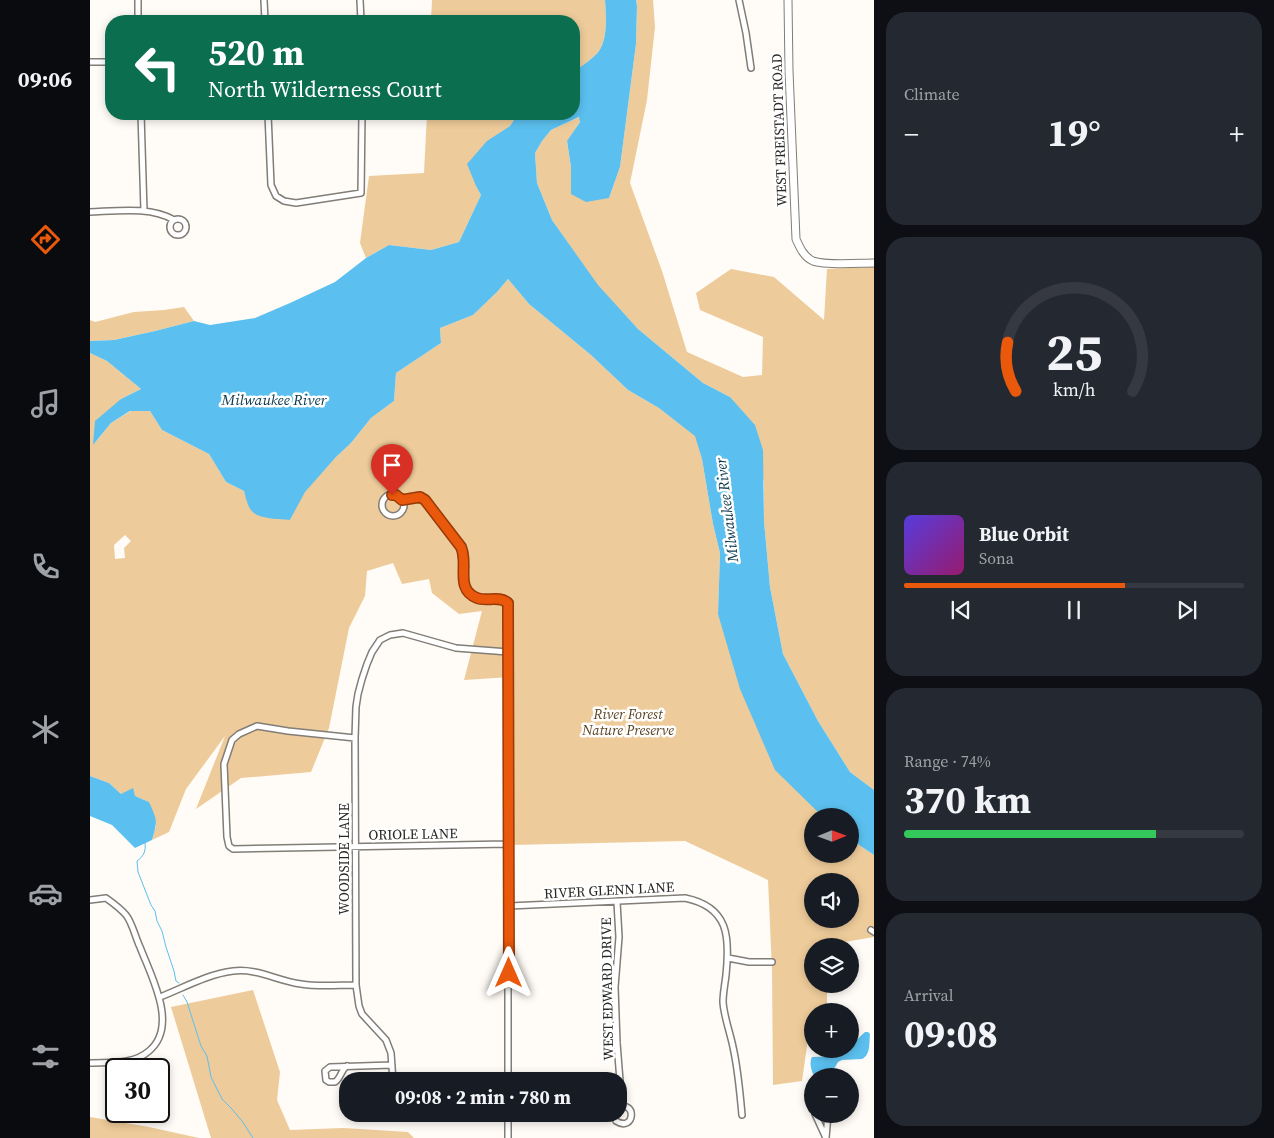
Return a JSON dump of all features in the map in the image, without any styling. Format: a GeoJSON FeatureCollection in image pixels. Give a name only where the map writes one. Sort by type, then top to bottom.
{"type":"FeatureCollection","features":[{"type":"Feature","properties":{"kind":"street"},"geometry":{"type":"LineString","coordinates":[[138,0],[138,15]]}},
{"type":"Feature","properties":{"kind":"street"},"geometry":{"type":"LineString","coordinates":[[264,0],[265,15]]}},
{"type":"Feature","properties":{"kind":"street"},"geometry":{"type":"LineString","coordinates":[[360,0],[361,15]]}},
{"type":"Feature","properties":{"kind":"street"},"geometry":{"type":"LineString","coordinates":[[739,0],[751,68]]}},
{"type":"Feature","properties":{"kind":"street","name":"WEST FREISTADT ROAD"},"geometry":{"type":"LineString","coordinates":[[788,0],[796,240],[800,249],[814,262],[831,264],[874,262]]}},
{"type":"Feature","properties":{"kind":"street"},"geometry":{"type":"LineString","coordinates":[[90,62],[105,62]]}},
{"type":"Feature","properties":{"kind":"street"},"geometry":{"type":"LineString","coordinates":[[141,120],[144,211]]}},
{"type":"Feature","properties":{"kind":"street"},"geometry":{"type":"LineString","coordinates":[[268,120],[270,185],[276,196],[284,201],[296,203],[361,193],[362,120]]}},
{"type":"Feature","properties":{"kind":"street"},"geometry":{"type":"LineString","coordinates":[[90,212],[144,211],[163,214],[174,220]]}},
{"type":"Feature","properties":{"kind":"street"},"geometry":{"type":"LineString","coordinates":[[402,500],[403,510],[398,515],[388,515],[383,510],[383,500],[389,495],[396,495],[402,500],[420,497],[425,500],[461,547],[464,556],[463,576],[465,587],[470,594],[484,600],[504,600],[508,603],[508,1072]]}},
{"type":"Feature","properties":{"kind":"street","name":"WOODSIDE LANE"},"geometry":{"type":"LineString","coordinates":[[392,1072],[391,1054],[386,1040],[362,1014],[357,999],[356,985],[355,738],[358,694],[366,664],[380,640],[390,635],[403,634],[456,648],[508,652]]}},
{"type":"Feature","properties":{"kind":"street","name":"ORIOLE LANE"},"geometry":{"type":"LineString","coordinates":[[355,738],[257,726],[239,734],[232,740],[224,764],[227,838],[229,846],[234,849],[508,844]]}},
{"type":"Feature","properties":{"kind":"street"},"geometry":{"type":"LineString","coordinates":[[90,900],[106,898],[127,916],[160,997],[162,1028],[158,1041],[149,1052],[138,1058],[124,1062],[90,1063]]}},
{"type":"Feature","properties":{"kind":"street","name":"RIVER GLENN LANE"},"geometry":{"type":"LineString","coordinates":[[509,906],[685,898],[697,900],[709,906],[717,914],[723,925],[727,937],[728,958]]}},
{"type":"Feature","properties":{"kind":"street","name":"WEST EDWARD DRIVE"},"geometry":{"type":"LineString","coordinates":[[617,902],[619,938],[615,987],[618,1072]]}},
{"type":"Feature","properties":{"kind":"street"},"geometry":{"type":"LineString","coordinates":[[742,1115],[738,1071],[726,1022],[723,1000],[728,958],[749,962],[772,962]]}},
{"type":"Feature","properties":{"kind":"street"},"geometry":{"type":"LineString","coordinates":[[160,997],[212,976],[238,971],[256,972],[306,985],[356,985]]}},
{"type":"Feature","properties":{"kind":"street"},"geometry":{"type":"LineString","coordinates":[[347,1066],[337,1081],[326,1080],[324,1073],[330,1067],[347,1066],[392,1065]]}},
{"type":"Feature","properties":{"kind":"street","name":"WEST EDWARD DRIVE"},"geometry":{"type":"LineString","coordinates":[[617,1122],[624,1124],[630,1121],[632,1112],[627,1108]]}},
{"type":"Feature","properties":{"kind":"street"},"geometry":{"type":"LineString","coordinates":[[508,1122],[508,1138]]}},
{"type":"Feature","properties":{"kind":"street"},"geometry":{"type":"LineString","coordinates":[[819,1123],[826,1138]]}},
{"type":"Feature","properties":{"kind":"street"},"geometry":{"type":"LineString","coordinates":[[826,1138],[827,1123]]}},
{"type":"Feature","properties":{"kind":"green space"},"geometry":{"type":"Polygon","coordinates":[[[432,0],[605,0],[606,26],[604,40],[599,51],[580,67],[580,15],[431,15],[432,0]]]}},
{"type":"Feature","properties":{"kind":"green space"},"geometry":{"type":"Polygon","coordinates":[[[636,0],[653,0],[655,27],[647,100],[630,183],[662,271],[687,352],[743,377],[762,375],[763,337],[700,310],[696,293],[731,269],[774,277],[824,320],[827,269],[874,267],[874,790],[850,772],[818,721],[783,654],[770,587],[764,521],[764,481],[730,397],[703,383],[638,329],[598,286],[552,220],[537,183],[535,153],[542,141],[551,130],[573,120],[580,120],[567,142],[571,167],[571,194],[609,198],[620,167],[636,44],[636,0]]]}},
{"type":"Feature","properties":{"kind":"green space"},"geometry":{"type":"Polygon","coordinates":[[[427,120],[514,120],[510,126],[487,142],[476,186],[481,195],[459,242],[431,250],[389,245],[366,258],[360,243],[369,176],[424,173],[427,120]]]}},
{"type":"Feature","properties":{"kind":"green space","name":"River Forest Nature Preserve"},"geometry":{"type":"Polygon","coordinates":[[[508,279],[529,304],[591,355],[628,390],[659,408],[696,436],[720,553],[718,614],[815,808],[804,808],[804,863],[859,863],[859,845],[874,855],[874,937],[859,940],[859,938],[804,938],[804,993],[827,993],[827,1003],[804,1003],[805,1058],[802,1081],[773,1085],[772,969],[768,880],[685,841],[510,845],[510,677],[464,680],[482,611],[459,614],[432,593],[429,579],[402,584],[393,563],[367,571],[365,596],[349,628],[329,728],[311,772],[241,778],[196,809],[225,736],[186,789],[169,832],[152,840],[156,826],[149,802],[135,796],[121,794],[109,783],[90,776],[90,353],[107,361],[141,389],[121,399],[94,444],[111,423],[131,411],[150,411],[162,430],[209,454],[226,482],[244,491],[248,503],[290,520],[304,492],[351,443],[371,418],[394,401],[396,373],[441,343],[440,328],[473,315],[508,279]],[[125,535],[114,545],[115,559],[125,558],[124,548],[131,541],[125,535]]]}},
{"type":"Feature","properties":{"kind":"green space"},"geometry":{"type":"Polygon","coordinates":[[[184,307],[194,321],[114,340],[90,341],[90,320],[95,322],[134,312],[184,307]]]}},
{"type":"Feature","properties":{"kind":"green space"},"geometry":{"type":"Polygon","coordinates":[[[253,990],[280,1072],[277,1100],[290,1130],[343,1128],[408,1132],[414,1138],[211,1138],[171,1007],[253,990]]]}},
{"type":"Feature","properties":{"kind":"green space"},"geometry":{"type":"Polygon","coordinates":[[[90,1117],[105,1120],[105,1123],[125,1123],[199,1138],[90,1138],[90,1117]]]}},
{"type":"Feature","properties":{"kind":"water","name":"Milwaukee River"},"geometry":{"type":"Polygon","coordinates":[[[605,0],[636,0],[636,44],[620,167],[609,198],[586,202],[571,194],[571,167],[567,141],[580,122],[580,67],[599,51],[604,40],[606,26],[605,0]]]}},
{"type":"Feature","properties":{"kind":"water","name":"Milwaukee River"},"geometry":{"type":"Polygon","coordinates":[[[514,120],[573,120],[551,130],[535,153],[537,183],[552,220],[598,285],[638,329],[703,383],[730,397],[755,425],[763,450],[764,521],[770,587],[783,654],[818,721],[850,772],[874,790],[874,855],[859,845],[859,808],[814,808],[775,770],[740,689],[718,614],[720,553],[702,459],[695,436],[659,408],[628,390],[591,355],[529,304],[508,279],[473,315],[440,328],[441,343],[396,373],[394,401],[371,418],[351,443],[305,492],[290,520],[266,518],[254,513],[249,506],[244,491],[226,482],[209,454],[162,430],[150,411],[130,411],[111,423],[93,445],[95,421],[121,399],[141,389],[107,361],[90,353],[90,341],[114,340],[194,321],[210,325],[255,318],[335,282],[366,258],[389,245],[431,250],[459,242],[481,195],[467,164],[487,141],[510,126],[514,120]]]}},
{"type":"Feature","properties":{"kind":"water"},"geometry":{"type":"Polygon","coordinates":[[[90,776],[109,783],[121,794],[133,788],[135,796],[149,802],[156,820],[152,840],[135,848],[112,825],[90,816],[90,776]]]}},
{"type":"Feature","properties":{"kind":"water"},"geometry":{"type":"Polygon","coordinates":[[[865,1032],[870,1034],[867,1055],[862,1059],[842,1060],[838,1062],[835,1068],[811,1068],[812,1058],[859,1058],[859,1038],[865,1032]]]}},
{"type":"Feature","properties":{"kind":"waterway"},"geometry":{"type":"LineString","coordinates":[[145,843],[144,853],[137,861],[138,872],[155,911],[176,981],[179,983]]}},
{"type":"Feature","properties":{"kind":"waterway"},"geometry":{"type":"LineString","coordinates":[[183,995],[201,1046],[207,1056],[211,1077],[222,1099],[242,1121],[253,1138]]}},
{"type":"Feature","properties":{"kind":"route"},"geometry":{"type":"LineString","coordinates":[[392,495],[396,495],[402,500],[420,497],[425,500],[461,547],[464,556],[463,576],[465,587],[470,594],[484,600],[501,599],[508,603],[509,973]]}}]}
